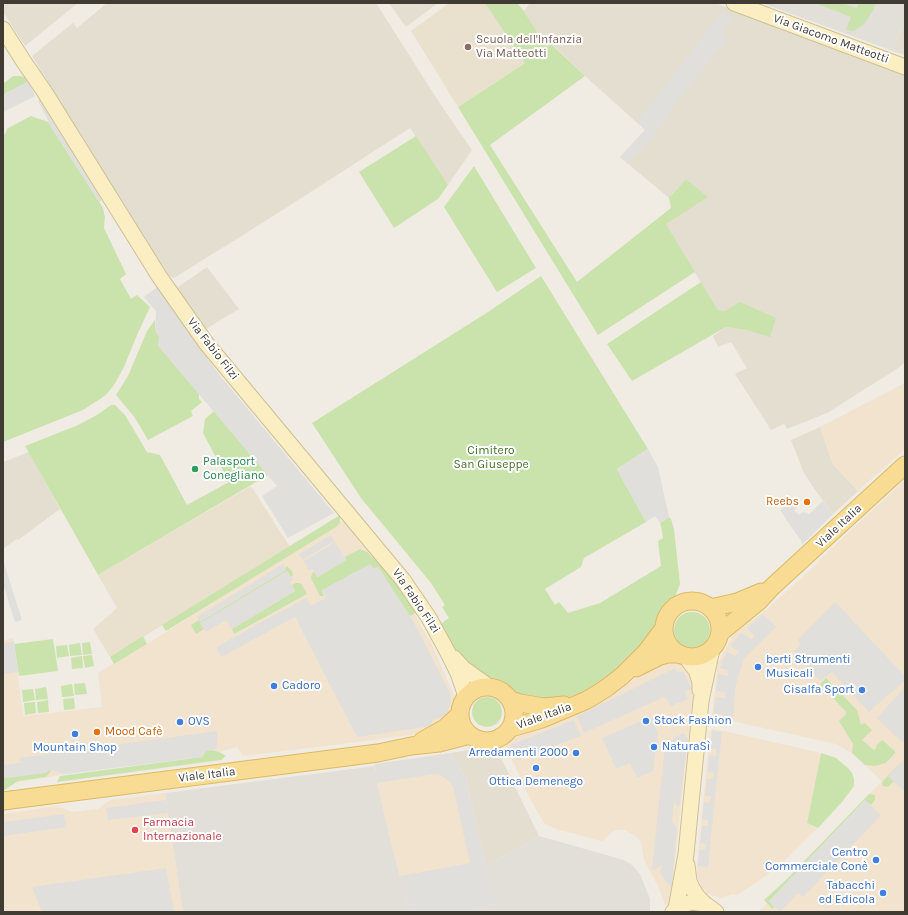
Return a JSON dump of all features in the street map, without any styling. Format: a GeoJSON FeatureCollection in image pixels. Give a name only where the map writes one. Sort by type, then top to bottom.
{"type":"FeatureCollection","features":[{"type":"Feature","properties":{"kind":"main road","name":"Viale Italia"},"geometry":{"type":"LineString","coordinates":[[720,632],[758,602],[772,587],[905,465]]}},
{"type":"Feature","properties":{"kind":"main road","name":"Viale Italia"},"geometry":{"type":"LineString","coordinates":[[711,608],[751,597],[772,587]]}},
{"type":"Feature","properties":{"kind":"main road"},"geometry":{"type":"LineString","coordinates":[[693,601],[711,608],[717,615],[720,624],[718,640],[712,649],[704,655],[697,657],[682,655],[669,645],[665,636],[664,628],[668,615],[676,606],[693,601]]}},
{"type":"Feature","properties":{"kind":"main road","name":"Viale Italia"},"geometry":{"type":"LineString","coordinates":[[511,728],[542,719],[578,704],[605,689],[622,676],[646,652],[664,628]]}},
{"type":"Feature","properties":{"kind":"main road","name":"Viale Italia"},"geometry":{"type":"LineString","coordinates":[[622,676],[660,656],[668,654],[682,655]]}},
{"type":"Feature","properties":{"kind":"main road"},"geometry":{"type":"LineString","coordinates":[[488,686],[501,690],[511,700],[515,714],[511,728],[504,735],[496,740],[487,741],[478,740],[470,735],[461,723],[459,715],[460,708],[466,696],[472,690],[488,686]]}},
{"type":"Feature","properties":{"kind":"main road","name":"Viale Italia"},"geometry":{"type":"LineString","coordinates":[[511,700],[544,707],[578,704]]}},
{"type":"Feature","properties":{"kind":"main road","name":"Viale Italia"},"geometry":{"type":"LineString","coordinates":[[411,746],[445,728],[459,715]]}},
{"type":"Feature","properties":{"kind":"main road","name":"Viale Italia"},"geometry":{"type":"LineString","coordinates":[[3,801],[378,753],[411,746],[439,743],[470,735]]}},
{"type":"Feature","properties":{"kind":"street","name":"Via Giacomo Matteotti"},"geometry":{"type":"LineString","coordinates":[[734,3],[905,67]]}},
{"type":"Feature","properties":{"kind":"street","name":"Via Fabio Filzi"},"geometry":{"type":"LineString","coordinates":[[3,29],[44,91],[159,276],[189,319],[220,359],[396,571],[429,618],[458,673],[466,696]]}},
{"type":"Feature","properties":{"kind":"street"},"geometry":{"type":"LineString","coordinates":[[674,911],[686,854],[701,701],[712,649]]}},
{"type":"Feature","properties":{"kind":"street","name":"Via Fabio Filzi"},"geometry":{"type":"LineString","coordinates":[[447,651],[463,668],[488,686]]}},
{"type":"Feature","properties":{"kind":"street"},"geometry":{"type":"LineString","coordinates":[[682,655],[696,670],[700,682],[701,701]]}},
{"type":"Feature","properties":{"kind":"street"},"geometry":{"type":"LineString","coordinates":[[686,854],[687,871],[692,888],[697,896],[710,908]]}},
{"type":"Feature","properties":{"kind":"street"},"geometry":{"type":"LineString","coordinates":[[674,911],[686,903],[692,902],[710,908]]}},
{"type":"Feature","properties":{"kind":"shaded area"},"geometry":{"type":"Polygon","coordinates":[[[3,3],[78,3],[25,46],[3,12],[3,3]]]}},
{"type":"Feature","properties":{"kind":"shaded area"},"geometry":{"type":"Polygon","coordinates":[[[107,3],[376,3],[439,102],[472,150],[448,185],[410,128],[174,278],[169,276],[164,273],[32,56],[73,23],[77,28],[107,3]]]}},
{"type":"Feature","properties":{"kind":"shaded area"},"geometry":{"type":"Polygon","coordinates":[[[389,3],[438,3],[406,27],[389,3]]]}},
{"type":"Feature","properties":{"kind":"shaded area","name":"Scuola dell'Infanzia Via Matteotti"},"geometry":{"type":"Polygon","coordinates":[[[449,3],[485,3],[525,63],[458,107],[411,31],[449,3]]]}},
{"type":"Feature","properties":{"kind":"shaded area"},"geometry":{"type":"Polygon","coordinates":[[[530,3],[715,3],[798,33],[905,75],[905,362],[897,369],[827,413],[787,429],[784,424],[771,430],[735,374],[747,368],[731,342],[718,347],[713,336],[726,327],[770,336],[725,311],[718,310],[665,224],[707,197],[686,179],[669,198],[620,157],[645,130],[551,43],[547,49],[524,11],[530,3]]]}},
{"type":"Feature","properties":{"kind":"shaded area"},"geometry":{"type":"Polygon","coordinates":[[[762,3],[905,3],[905,20],[893,51],[762,3]]]}},
{"type":"Feature","properties":{"kind":"shaded area"},"geometry":{"type":"Polygon","coordinates":[[[722,12],[732,19],[723,32],[728,39],[671,108],[669,115],[654,136],[628,164],[620,157],[645,130],[637,122],[722,12]]]}},
{"type":"Feature","properties":{"kind":"shaded area"},"geometry":{"type":"Polygon","coordinates":[[[905,20],[905,55],[893,51],[905,20]]]}},
{"type":"Feature","properties":{"kind":"shaded area"},"geometry":{"type":"Polygon","coordinates":[[[29,81],[35,96],[3,112],[3,95],[29,81]]]}},
{"type":"Feature","properties":{"kind":"shaded area"},"geometry":{"type":"Polygon","coordinates":[[[42,98],[103,195],[100,203],[48,122],[38,101],[42,98]]]}},
{"type":"Feature","properties":{"kind":"shaded area"},"geometry":{"type":"Polygon","coordinates":[[[207,267],[239,309],[206,329],[178,290],[178,287],[207,267]]]}},
{"type":"Feature","properties":{"kind":"shaded area"},"geometry":{"type":"Polygon","coordinates":[[[157,287],[218,373],[334,513],[288,538],[262,496],[277,486],[158,346],[159,335],[155,330],[156,311],[144,297],[157,287]]]}},
{"type":"Feature","properties":{"kind":"shaded area"},"geometry":{"type":"Polygon","coordinates":[[[905,383],[905,449],[858,491],[833,464],[820,427],[905,383]]]}},
{"type":"Feature","properties":{"kind":"shaded area"},"geometry":{"type":"Polygon","coordinates":[[[820,427],[833,464],[858,491],[833,514],[804,473],[791,440],[820,427]]]}},
{"type":"Feature","properties":{"kind":"shaded area"},"geometry":{"type":"Polygon","coordinates":[[[648,449],[658,467],[669,517],[660,523],[655,516],[646,522],[617,469],[648,449]]]}},
{"type":"Feature","properties":{"kind":"shaded area"},"geometry":{"type":"Polygon","coordinates":[[[29,452],[60,509],[18,540],[17,539],[3,549],[3,462],[29,452]]]}},
{"type":"Feature","properties":{"kind":"shaded area"},"geometry":{"type":"Polygon","coordinates":[[[905,480],[905,912],[758,912],[767,904],[764,900],[786,880],[882,781],[852,753],[836,744],[714,717],[712,715],[718,663],[735,631],[767,609],[905,480]]]}},
{"type":"Feature","properties":{"kind":"shaded area"},"geometry":{"type":"Polygon","coordinates":[[[251,486],[290,547],[110,657],[93,629],[117,608],[98,575],[251,486]]]}},
{"type":"Feature","properties":{"kind":"shaded area"},"geometry":{"type":"Polygon","coordinates":[[[793,501],[798,507],[794,510],[799,515],[803,512],[809,514],[823,501],[833,514],[803,544],[780,510],[793,501]]]}},
{"type":"Feature","properties":{"kind":"shaded area"},"geometry":{"type":"Polygon","coordinates":[[[344,520],[397,584],[431,643],[454,695],[454,704],[446,721],[424,733],[243,756],[237,747],[219,752],[66,774],[3,785],[3,641],[13,638],[23,716],[102,707],[98,673],[147,644],[344,520]]]}},
{"type":"Feature","properties":{"kind":"shaded area"},"geometry":{"type":"Polygon","coordinates":[[[331,535],[334,541],[303,560],[299,554],[331,535]]]}},
{"type":"Feature","properties":{"kind":"shaded area"},"geometry":{"type":"Polygon","coordinates":[[[335,542],[346,560],[317,577],[313,569],[309,570],[304,561],[335,542]]]}},
{"type":"Feature","properties":{"kind":"shaded area"},"geometry":{"type":"Polygon","coordinates":[[[3,560],[22,620],[15,622],[3,584],[3,560]]]}},
{"type":"Feature","properties":{"kind":"shaded area"},"geometry":{"type":"Polygon","coordinates":[[[283,564],[286,570],[200,622],[197,617],[283,564]]]}},
{"type":"Feature","properties":{"kind":"shaded area"},"geometry":{"type":"Polygon","coordinates":[[[370,564],[374,569],[378,567],[413,621],[450,693],[451,702],[449,709],[446,714],[440,718],[432,720],[432,726],[357,737],[295,617],[221,657],[216,647],[306,598],[311,606],[326,598],[322,590],[370,564]]]}},
{"type":"Feature","properties":{"kind":"shaded area"},"geometry":{"type":"Polygon","coordinates":[[[287,571],[293,580],[290,582],[295,591],[232,629],[226,620],[206,632],[200,623],[287,571]]]}},
{"type":"Feature","properties":{"kind":"shaded area"},"geometry":{"type":"Polygon","coordinates":[[[835,602],[905,676],[905,680],[869,712],[832,672],[820,681],[794,651],[801,645],[798,640],[835,602]]]}},
{"type":"Feature","properties":{"kind":"shaded area"},"geometry":{"type":"Polygon","coordinates":[[[763,614],[776,627],[747,655],[743,661],[736,684],[733,718],[723,717],[723,714],[713,714],[716,697],[725,698],[725,692],[716,691],[718,674],[728,676],[728,670],[720,668],[723,659],[727,652],[735,656],[739,652],[730,646],[741,633],[752,639],[755,636],[747,628],[763,614]]]}},
{"type":"Feature","properties":{"kind":"shaded area"},"geometry":{"type":"Polygon","coordinates":[[[14,641],[18,672],[3,674],[3,644],[14,641]]]}},
{"type":"Feature","properties":{"kind":"shaded area"},"geometry":{"type":"Polygon","coordinates":[[[678,661],[688,667],[694,684],[670,907],[665,904],[658,886],[644,860],[641,843],[634,835],[625,830],[616,830],[610,833],[606,839],[601,841],[556,829],[544,823],[529,797],[505,744],[510,735],[573,714],[609,697],[654,665],[678,661]]]}},
{"type":"Feature","properties":{"kind":"shaded area"},"geometry":{"type":"Polygon","coordinates":[[[675,668],[677,673],[683,671],[692,689],[685,692],[688,699],[671,706],[664,697],[584,733],[577,716],[675,668]]]}},
{"type":"Feature","properties":{"kind":"shaded area"},"geometry":{"type":"Polygon","coordinates":[[[905,687],[905,739],[902,742],[877,718],[905,687]]]}},
{"type":"Feature","properties":{"kind":"shaded area"},"geometry":{"type":"Polygon","coordinates":[[[651,717],[658,733],[653,771],[637,778],[630,763],[616,769],[602,738],[651,717]]]}},
{"type":"Feature","properties":{"kind":"shaded area"},"geometry":{"type":"Polygon","coordinates":[[[574,720],[581,736],[516,760],[510,745],[574,720]]]}},
{"type":"Feature","properties":{"kind":"shaded area"},"geometry":{"type":"Polygon","coordinates":[[[712,729],[821,753],[807,823],[818,828],[783,862],[756,883],[737,895],[733,894],[721,898],[708,894],[701,886],[697,875],[710,731],[712,729]]]}},
{"type":"Feature","properties":{"kind":"shaded area"},"geometry":{"type":"Polygon","coordinates":[[[217,731],[217,749],[206,751],[202,757],[66,774],[50,770],[46,773],[7,778],[3,776],[3,765],[21,763],[19,758],[217,731]]]}},
{"type":"Feature","properties":{"kind":"shaded area"},"geometry":{"type":"Polygon","coordinates":[[[712,731],[722,732],[708,867],[698,866],[699,850],[705,850],[706,844],[700,843],[702,826],[708,826],[708,820],[702,819],[704,802],[710,803],[711,796],[705,796],[707,779],[713,779],[714,773],[708,772],[709,755],[716,756],[716,749],[710,748],[712,731]]]}},
{"type":"Feature","properties":{"kind":"shaded area"},"geometry":{"type":"Polygon","coordinates":[[[683,733],[688,739],[680,804],[678,807],[674,802],[672,822],[677,828],[672,885],[670,886],[660,873],[663,864],[654,870],[652,868],[665,746],[683,733]]]}},
{"type":"Feature","properties":{"kind":"shaded area"},"geometry":{"type":"Polygon","coordinates":[[[489,746],[497,750],[539,836],[486,866],[466,778],[451,753],[489,746]]]}},
{"type":"Feature","properties":{"kind":"shaded area"},"geometry":{"type":"Polygon","coordinates":[[[451,753],[466,778],[496,907],[467,912],[410,912],[394,855],[378,787],[375,764],[451,753]]]}},
{"type":"Feature","properties":{"kind":"shaded area"},"geometry":{"type":"Polygon","coordinates":[[[451,753],[466,778],[496,907],[467,912],[410,912],[400,876],[470,863],[453,787],[448,780],[435,774],[377,783],[375,764],[451,753]]]}},
{"type":"Feature","properties":{"kind":"shaded area"},"geometry":{"type":"Polygon","coordinates":[[[905,759],[905,791],[904,791],[888,776],[905,759]]]}},
{"type":"Feature","properties":{"kind":"shaded area"},"geometry":{"type":"Polygon","coordinates":[[[375,766],[378,787],[394,855],[410,912],[183,912],[165,793],[375,766]]]}},
{"type":"Feature","properties":{"kind":"shaded area"},"geometry":{"type":"Polygon","coordinates":[[[165,793],[183,912],[3,912],[3,814],[58,806],[72,812],[98,809],[110,800],[165,793]]]}},
{"type":"Feature","properties":{"kind":"shaded area"},"geometry":{"type":"Polygon","coordinates":[[[166,800],[168,813],[108,820],[106,808],[166,800]]]}},
{"type":"Feature","properties":{"kind":"shaded area"},"geometry":{"type":"Polygon","coordinates":[[[865,800],[881,815],[803,897],[798,893],[780,912],[769,901],[865,800]]]}},
{"type":"Feature","properties":{"kind":"shaded area"},"geometry":{"type":"Polygon","coordinates":[[[64,814],[66,827],[3,836],[3,822],[64,814]]]}},
{"type":"Feature","properties":{"kind":"shaded area"},"geometry":{"type":"Polygon","coordinates":[[[539,836],[624,860],[632,865],[640,874],[650,899],[650,912],[467,912],[495,907],[486,866],[539,836]]]}},
{"type":"Feature","properties":{"kind":"shaded area"},"geometry":{"type":"Polygon","coordinates":[[[166,868],[174,912],[42,912],[32,887],[166,868]]]}},
{"type":"Feature","properties":{"kind":"green space"},"geometry":{"type":"Polygon","coordinates":[[[485,3],[517,3],[524,11],[547,48],[550,43],[585,76],[490,145],[577,282],[671,208],[669,198],[686,179],[708,197],[666,224],[695,272],[598,335],[458,107],[525,63],[485,3]]]}},
{"type":"Feature","properties":{"kind":"green space"},"geometry":{"type":"Polygon","coordinates":[[[815,3],[840,3],[857,8],[859,3],[876,3],[864,24],[854,31],[846,30],[851,17],[815,3]]]}},
{"type":"Feature","properties":{"kind":"green space"},"geometry":{"type":"Polygon","coordinates":[[[13,76],[25,77],[29,81],[3,95],[3,84],[13,76]]]}},
{"type":"Feature","properties":{"kind":"green space"},"geometry":{"type":"Polygon","coordinates":[[[31,116],[48,122],[103,208],[105,217],[104,228],[126,274],[120,279],[131,299],[137,295],[150,307],[124,367],[114,385],[106,395],[83,410],[3,442],[3,135],[8,128],[31,116]]]}},
{"type":"Feature","properties":{"kind":"green space"},"geometry":{"type":"Polygon","coordinates":[[[416,136],[448,185],[438,199],[394,228],[359,172],[416,136]]]}},
{"type":"Feature","properties":{"kind":"green space"},"geometry":{"type":"Polygon","coordinates":[[[474,166],[536,268],[497,292],[444,207],[474,166]]]}},
{"type":"Feature","properties":{"kind":"green space","name":"Cimitero San Giuseppe"},"geometry":{"type":"Polygon","coordinates":[[[541,276],[648,449],[617,469],[646,522],[584,558],[581,567],[545,589],[555,605],[559,602],[568,613],[600,603],[661,566],[658,541],[663,538],[660,523],[669,517],[674,529],[680,584],[674,599],[663,610],[656,625],[634,656],[598,685],[563,699],[549,700],[519,695],[502,681],[481,674],[459,656],[440,624],[449,618],[442,607],[445,605],[431,583],[361,498],[312,423],[488,312],[541,276]]]}},
{"type":"Feature","properties":{"kind":"green space"},"geometry":{"type":"Polygon","coordinates":[[[701,282],[718,310],[725,311],[740,302],[776,318],[770,337],[746,330],[726,327],[632,381],[607,344],[701,282]]]}},
{"type":"Feature","properties":{"kind":"green space"},"geometry":{"type":"Polygon","coordinates":[[[155,320],[155,330],[199,394],[199,399],[202,402],[191,411],[193,416],[148,440],[135,418],[116,395],[128,376],[147,331],[155,320]]]}},
{"type":"Feature","properties":{"kind":"green space"},"geometry":{"type":"Polygon","coordinates":[[[111,405],[115,405],[125,415],[147,452],[160,455],[187,505],[229,482],[203,433],[205,419],[214,411],[268,475],[98,575],[25,446],[76,426],[97,415],[111,405]]]}},
{"type":"Feature","properties":{"kind":"green space"},"geometry":{"type":"Polygon","coordinates":[[[340,515],[340,523],[336,527],[166,631],[162,625],[340,515]]]}},
{"type":"Feature","properties":{"kind":"green space"},"geometry":{"type":"Polygon","coordinates":[[[360,549],[367,552],[372,557],[374,555],[398,583],[417,611],[416,613],[410,616],[378,567],[322,591],[324,596],[320,596],[311,578],[312,574],[314,572],[318,577],[346,560],[345,557],[360,549]]]}},
{"type":"Feature","properties":{"kind":"green space"},"geometry":{"type":"Polygon","coordinates":[[[287,566],[292,571],[293,575],[291,577],[287,571],[200,624],[204,629],[196,634],[191,625],[199,620],[200,622],[286,570],[285,568],[287,566]]]}},
{"type":"Feature","properties":{"kind":"green space"},"geometry":{"type":"Polygon","coordinates":[[[300,583],[302,585],[307,594],[234,634],[232,629],[295,591],[292,585],[300,583]]]}},
{"type":"Feature","properties":{"kind":"green space"},"geometry":{"type":"Polygon","coordinates":[[[692,612],[705,617],[710,630],[705,643],[692,648],[679,643],[674,630],[679,617],[692,612]]]}},
{"type":"Feature","properties":{"kind":"green space"},"geometry":{"type":"Polygon","coordinates":[[[143,636],[147,644],[114,664],[110,657],[143,636]]]}},
{"type":"Feature","properties":{"kind":"green space"},"geometry":{"type":"Polygon","coordinates":[[[53,639],[58,671],[19,676],[14,644],[53,639]]]}},
{"type":"Feature","properties":{"kind":"green space"},"geometry":{"type":"Polygon","coordinates":[[[90,642],[92,654],[83,655],[82,643],[90,642]]]}},
{"type":"Feature","properties":{"kind":"green space"},"geometry":{"type":"Polygon","coordinates":[[[80,643],[82,655],[70,656],[69,645],[80,643]]]}},
{"type":"Feature","properties":{"kind":"green space"},"geometry":{"type":"Polygon","coordinates":[[[67,645],[69,656],[57,658],[56,646],[67,645]]]}},
{"type":"Feature","properties":{"kind":"green space"},"geometry":{"type":"Polygon","coordinates":[[[92,655],[94,666],[85,668],[83,656],[92,655]]]}},
{"type":"Feature","properties":{"kind":"green space"},"geometry":{"type":"Polygon","coordinates":[[[82,656],[83,668],[72,669],[71,658],[82,656]]]}},
{"type":"Feature","properties":{"kind":"green space"},"geometry":{"type":"Polygon","coordinates":[[[826,678],[857,710],[861,725],[865,723],[872,730],[862,740],[874,750],[882,740],[895,751],[886,763],[875,766],[865,765],[852,753],[853,744],[839,721],[847,713],[820,684],[826,678]]]}},
{"type":"Feature","properties":{"kind":"green space"},"geometry":{"type":"Polygon","coordinates":[[[85,683],[87,694],[75,695],[74,684],[85,683]]]}},
{"type":"Feature","properties":{"kind":"green space"},"geometry":{"type":"Polygon","coordinates":[[[72,684],[74,696],[62,697],[61,686],[72,684]]]}},
{"type":"Feature","properties":{"kind":"green space"},"geometry":{"type":"Polygon","coordinates":[[[46,687],[48,699],[36,700],[35,689],[46,687]]]}},
{"type":"Feature","properties":{"kind":"green space"},"geometry":{"type":"Polygon","coordinates":[[[33,689],[35,700],[23,702],[22,690],[33,689]]]}},
{"type":"Feature","properties":{"kind":"green space"},"geometry":{"type":"Polygon","coordinates":[[[487,697],[498,701],[502,712],[498,723],[487,727],[476,723],[472,712],[476,701],[487,697]]]}},
{"type":"Feature","properties":{"kind":"green space"},"geometry":{"type":"Polygon","coordinates":[[[74,698],[75,709],[64,710],[63,699],[74,698]]]}},
{"type":"Feature","properties":{"kind":"green space"},"geometry":{"type":"Polygon","coordinates":[[[48,700],[49,712],[38,713],[37,702],[48,700]]]}},
{"type":"Feature","properties":{"kind":"green space"},"geometry":{"type":"Polygon","coordinates":[[[35,702],[36,713],[25,715],[24,703],[35,702]]]}},
{"type":"Feature","properties":{"kind":"green space"},"geometry":{"type":"Polygon","coordinates":[[[211,750],[226,756],[221,760],[57,782],[60,776],[202,757],[206,751],[211,750]]]}},
{"type":"Feature","properties":{"kind":"green space"},"geometry":{"type":"Polygon","coordinates":[[[821,753],[836,758],[848,768],[854,779],[854,786],[842,802],[818,828],[807,823],[821,753]]]}},
{"type":"Feature","properties":{"kind":"green space"},"geometry":{"type":"Polygon","coordinates":[[[905,758],[889,776],[894,781],[888,787],[883,786],[883,781],[905,758]]]}},
{"type":"Feature","properties":{"kind":"green space"},"geometry":{"type":"Polygon","coordinates":[[[51,771],[46,777],[18,781],[3,791],[3,777],[7,778],[51,771]]]}},
{"type":"Feature","properties":{"kind":"green space"},"geometry":{"type":"Polygon","coordinates":[[[869,794],[875,795],[875,800],[871,805],[865,800],[769,901],[774,907],[773,909],[764,900],[786,880],[869,794]]]}},
{"type":"Feature","properties":{"kind":"place","name":"Scuola dell'Infanzia Via Matteotti"},"geometry":{"type":"Point","coordinates":[468,47]}},
{"type":"Feature","properties":{"kind":"place","name":"Palasport Conegliano"},"geometry":{"type":"Point","coordinates":[195,469]}},
{"type":"Feature","properties":{"kind":"place","name":"Reebs"},"geometry":{"type":"Point","coordinates":[807,502]}},
{"type":"Feature","properties":{"kind":"place","name":"berti Strumenti Musicali"},"geometry":{"type":"Point","coordinates":[758,667]}},
{"type":"Feature","properties":{"kind":"place","name":"Cadoro"},"geometry":{"type":"Point","coordinates":[274,686]}},
{"type":"Feature","properties":{"kind":"place","name":"Cisalfa Sport"},"geometry":{"type":"Point","coordinates":[862,690]}},
{"type":"Feature","properties":{"kind":"place","name":"Stock Fashion"},"geometry":{"type":"Point","coordinates":[646,721]}},
{"type":"Feature","properties":{"kind":"place","name":"OVS"},"geometry":{"type":"Point","coordinates":[180,722]}},
{"type":"Feature","properties":{"kind":"place","name":"Mood Cafè"},"geometry":{"type":"Point","coordinates":[97,732]}},
{"type":"Feature","properties":{"kind":"place","name":"Mountain Shop"},"geometry":{"type":"Point","coordinates":[75,734]}},
{"type":"Feature","properties":{"kind":"place","name":"NaturaSì"},"geometry":{"type":"Point","coordinates":[654,747]}},
{"type":"Feature","properties":{"kind":"place","name":"Arredamenti 2000"},"geometry":{"type":"Point","coordinates":[576,753]}},
{"type":"Feature","properties":{"kind":"place","name":"Ottica Demenego"},"geometry":{"type":"Point","coordinates":[536,768]}},
{"type":"Feature","properties":{"kind":"place","name":"Farmacia Internazionale"},"geometry":{"type":"Point","coordinates":[135,830]}},
{"type":"Feature","properties":{"kind":"place","name":"Centro Commerciale Conè"},"geometry":{"type":"Point","coordinates":[876,860]}},
{"type":"Feature","properties":{"kind":"place","name":"Tabacchi ed Edicola"},"geometry":{"type":"Point","coordinates":[883,893]}}]}
